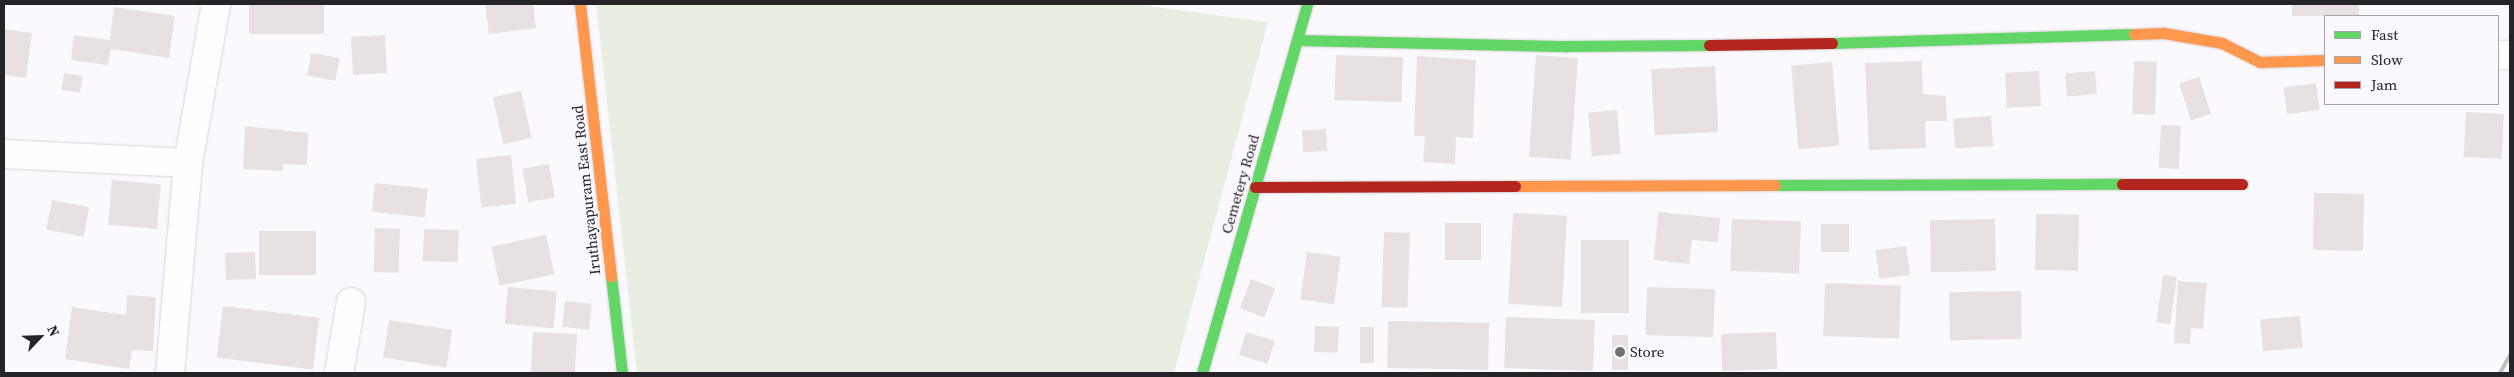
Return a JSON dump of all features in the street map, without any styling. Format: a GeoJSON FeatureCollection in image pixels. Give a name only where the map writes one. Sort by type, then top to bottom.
{"type":"FeatureCollection","features":[{"type":"Feature","properties":{"kind":"street"},"geometry":{"type":"LineString","coordinates":[[170,373],[188,163],[216,4]]}},
{"type":"Feature","properties":{"kind":"street","name":"Iruthayapuram East Road"},"geometry":{"type":"LineString","coordinates":[[580,4],[622,373]]}},
{"type":"Feature","properties":{"kind":"street","name":"Cemetery Road"},"geometry":{"type":"LineString","coordinates":[[1202,373],[1307,4]]}},
{"type":"Feature","properties":{"kind":"street"},"geometry":{"type":"LineString","coordinates":[[1297,40],[1568,46],[1792,44],[2164,33],[2222,43],[2260,62],[2324,60]]}},
{"type":"Feature","properties":{"kind":"street"},"geometry":{"type":"LineString","coordinates":[[4,154],[188,163]]}},
{"type":"Feature","properties":{"kind":"street"},"geometry":{"type":"LineString","coordinates":[[1255,187],[2242,184]]}},
{"type":"Feature","properties":{"kind":"street"},"geometry":{"type":"LineString","coordinates":[[339,373],[351,302]]}},
{"type":"Feature","properties":{"kind":"shaded area"},"geometry":{"type":"Polygon","coordinates":[[[596,4],[1133,4],[1268,22],[1174,373],[637,373],[596,4]]]}},
{"type":"Feature","properties":{"kind":"building"},"geometry":{"type":"Polygon","coordinates":[[[249,4],[324,4],[324,34],[249,34],[249,4]]]}},
{"type":"Feature","properties":{"kind":"building"},"geometry":{"type":"Polygon","coordinates":[[[485,4],[533,4],[536,28],[489,34],[485,4]]]}},
{"type":"Feature","properties":{"kind":"building"},"geometry":{"type":"Polygon","coordinates":[[[2292,4],[2359,4],[2359,15],[2292,16],[2292,4]]]}},
{"type":"Feature","properties":{"kind":"building"},"geometry":{"type":"Polygon","coordinates":[[[114,7],[175,16],[169,58],[111,49],[108,65],[71,60],[74,35],[110,40],[114,7]]]}},
{"type":"Feature","properties":{"kind":"building"},"geometry":{"type":"Polygon","coordinates":[[[4,29],[32,33],[26,78],[4,75],[4,29]]]}},
{"type":"Feature","properties":{"kind":"building"},"geometry":{"type":"Polygon","coordinates":[[[385,35],[387,73],[353,75],[351,37],[385,35]]]}},
{"type":"Feature","properties":{"kind":"building"},"geometry":{"type":"Polygon","coordinates":[[[311,53],[340,58],[336,81],[307,76],[311,53]]]}},
{"type":"Feature","properties":{"kind":"building"},"geometry":{"type":"Polygon","coordinates":[[[1336,55],[1403,57],[1401,102],[1334,100],[1336,55]]]}},
{"type":"Feature","properties":{"kind":"building"},"geometry":{"type":"Polygon","coordinates":[[[1536,55],[1578,58],[1571,160],[1529,157],[1536,55]]]}},
{"type":"Feature","properties":{"kind":"building"},"geometry":{"type":"Polygon","coordinates":[[[1417,56],[1476,60],[1473,138],[1456,137],[1455,164],[1423,162],[1425,136],[1414,136],[1417,56]]]}},
{"type":"Feature","properties":{"kind":"building"},"geometry":{"type":"Polygon","coordinates":[[[1922,61],[1923,94],[1946,96],[1947,121],[1925,121],[1926,148],[1869,150],[1865,63],[1922,61]]]}},
{"type":"Feature","properties":{"kind":"building"},"geometry":{"type":"Polygon","coordinates":[[[2134,61],[2157,62],[2155,115],[2132,114],[2134,61]]]}},
{"type":"Feature","properties":{"kind":"building"},"geometry":{"type":"Polygon","coordinates":[[[1832,62],[1839,146],[1798,149],[1791,66],[1832,62]]]}},
{"type":"Feature","properties":{"kind":"building"},"geometry":{"type":"Polygon","coordinates":[[[1715,66],[1718,132],[1655,135],[1651,69],[1715,66]]]}},
{"type":"Feature","properties":{"kind":"building"},"geometry":{"type":"Polygon","coordinates":[[[2039,71],[2041,106],[2007,108],[2005,73],[2039,71]]]}},
{"type":"Feature","properties":{"kind":"building"},"geometry":{"type":"Polygon","coordinates":[[[2095,71],[2097,94],[2067,97],[2065,74],[2095,71]]]}},
{"type":"Feature","properties":{"kind":"building"},"geometry":{"type":"Polygon","coordinates":[[[64,73],[83,76],[80,93],[61,90],[64,73]]]}},
{"type":"Feature","properties":{"kind":"building"},"geometry":{"type":"Polygon","coordinates":[[[2199,77],[2211,114],[2191,121],[2179,83],[2199,77]]]}},
{"type":"Feature","properties":{"kind":"building"},"geometry":{"type":"Polygon","coordinates":[[[2316,83],[2320,110],[2287,114],[2283,88],[2316,83]]]}},
{"type":"Feature","properties":{"kind":"building"},"geometry":{"type":"Polygon","coordinates":[[[521,91],[532,138],[504,144],[493,98],[521,91]]]}},
{"type":"Feature","properties":{"kind":"building"},"geometry":{"type":"Polygon","coordinates":[[[1617,110],[1621,154],[1592,156],[1588,113],[1617,110]]]}},
{"type":"Feature","properties":{"kind":"building"},"geometry":{"type":"Polygon","coordinates":[[[2466,112],[2504,114],[2502,159],[2464,157],[2466,112]]]}},
{"type":"Feature","properties":{"kind":"building"},"geometry":{"type":"Polygon","coordinates":[[[1991,116],[1993,146],[1955,149],[1953,119],[1991,116]]]}},
{"type":"Feature","properties":{"kind":"building"},"geometry":{"type":"Polygon","coordinates":[[[2161,125],[2181,126],[2179,169],[2159,168],[2161,125]]]}},
{"type":"Feature","properties":{"kind":"building"},"geometry":{"type":"Polygon","coordinates":[[[245,126],[308,133],[307,165],[283,164],[283,171],[243,169],[245,126]]]}},
{"type":"Feature","properties":{"kind":"building"},"geometry":{"type":"Polygon","coordinates":[[[1326,129],[1327,151],[1303,152],[1302,130],[1326,129]]]}},
{"type":"Feature","properties":{"kind":"building"},"geometry":{"type":"Polygon","coordinates":[[[511,155],[516,204],[481,207],[476,159],[511,155]]]}},
{"type":"Feature","properties":{"kind":"building"},"geometry":{"type":"Polygon","coordinates":[[[549,164],[555,197],[528,202],[522,169],[549,164]]]}},
{"type":"Feature","properties":{"kind":"building"},"geometry":{"type":"Polygon","coordinates":[[[112,180],[161,184],[157,229],[108,225],[112,180]]]}},
{"type":"Feature","properties":{"kind":"building"},"geometry":{"type":"Polygon","coordinates":[[[375,183],[428,189],[425,217],[372,212],[375,183]]]}},
{"type":"Feature","properties":{"kind":"building"},"geometry":{"type":"Polygon","coordinates":[[[2314,193],[2364,194],[2363,251],[2313,250],[2314,193]]]}},
{"type":"Feature","properties":{"kind":"building"},"geometry":{"type":"Polygon","coordinates":[[[52,200],[89,207],[84,237],[46,229],[52,200]]]}},
{"type":"Feature","properties":{"kind":"building"},"geometry":{"type":"Polygon","coordinates":[[[1658,212],[1720,218],[1718,242],[1692,240],[1689,264],[1654,260],[1658,212]]]}},
{"type":"Feature","properties":{"kind":"building"},"geometry":{"type":"Polygon","coordinates":[[[1513,213],[1567,216],[1562,307],[1508,304],[1513,213]]]}},
{"type":"Feature","properties":{"kind":"building"},"geometry":{"type":"Polygon","coordinates":[[[2036,214],[2079,215],[2078,271],[2035,270],[2036,214]]]}},
{"type":"Feature","properties":{"kind":"building"},"geometry":{"type":"Polygon","coordinates":[[[1732,219],[1801,221],[1799,273],[1730,271],[1732,219]]]}},
{"type":"Feature","properties":{"kind":"building"},"geometry":{"type":"Polygon","coordinates":[[[1995,219],[1996,271],[1931,272],[1930,220],[1995,219]]]}},
{"type":"Feature","properties":{"kind":"building"},"geometry":{"type":"Polygon","coordinates":[[[1445,223],[1481,223],[1481,260],[1445,260],[1445,223]]]}},
{"type":"Feature","properties":{"kind":"building"},"geometry":{"type":"Polygon","coordinates":[[[1821,224],[1849,224],[1849,252],[1821,252],[1821,224]]]}},
{"type":"Feature","properties":{"kind":"building"},"geometry":{"type":"Polygon","coordinates":[[[375,228],[400,229],[398,273],[373,272],[375,228]]]}},
{"type":"Feature","properties":{"kind":"building"},"geometry":{"type":"Polygon","coordinates":[[[424,229],[459,230],[458,262],[423,261],[424,229]]]}},
{"type":"Feature","properties":{"kind":"building"},"geometry":{"type":"Polygon","coordinates":[[[259,231],[316,231],[316,275],[259,275],[259,231]]]}},
{"type":"Feature","properties":{"kind":"building"},"geometry":{"type":"Polygon","coordinates":[[[1384,232],[1410,233],[1407,308],[1381,307],[1384,232]]]}},
{"type":"Feature","properties":{"kind":"building"},"geometry":{"type":"Polygon","coordinates":[[[546,235],[554,274],[500,286],[491,247],[546,235]]]}},
{"type":"Feature","properties":{"kind":"building"},"geometry":{"type":"Polygon","coordinates":[[[1581,240],[1629,240],[1629,313],[1581,313],[1581,240]]]}},
{"type":"Feature","properties":{"kind":"building"},"geometry":{"type":"Polygon","coordinates":[[[1906,246],[1910,275],[1879,279],[1875,250],[1906,246]]]}},
{"type":"Feature","properties":{"kind":"building"},"geometry":{"type":"Polygon","coordinates":[[[255,252],[256,279],[226,280],[225,253],[255,252]]]}},
{"type":"Feature","properties":{"kind":"building"},"geometry":{"type":"Polygon","coordinates":[[[1307,252],[1341,257],[1334,304],[1300,300],[1307,252]]]}},
{"type":"Feature","properties":{"kind":"building"},"geometry":{"type":"Polygon","coordinates":[[[2163,275],[2177,277],[2170,324],[2156,323],[2163,275]]]}},
{"type":"Feature","properties":{"kind":"building"},"geometry":{"type":"Polygon","coordinates":[[[1251,279],[1275,288],[1264,317],[1240,308],[1251,279]]]}},
{"type":"Feature","properties":{"kind":"building"},"geometry":{"type":"Polygon","coordinates":[[[2178,281],[2207,283],[2203,329],[2191,328],[2190,344],[2174,343],[2178,281]]]}},
{"type":"Feature","properties":{"kind":"building"},"geometry":{"type":"Polygon","coordinates":[[[1825,283],[1901,286],[1899,339],[1823,336],[1825,283]]]}},
{"type":"Feature","properties":{"kind":"building"},"geometry":{"type":"Polygon","coordinates":[[[508,287],[557,291],[554,328],[505,324],[508,287]]]}},
{"type":"Feature","properties":{"kind":"building"},"geometry":{"type":"Polygon","coordinates":[[[1647,287],[1715,289],[1713,337],[1645,335],[1647,287]]]}},
{"type":"Feature","properties":{"kind":"building"},"geometry":{"type":"Polygon","coordinates":[[[2021,291],[2022,339],[1950,340],[1949,292],[2021,291]]]}},
{"type":"Feature","properties":{"kind":"building"},"geometry":{"type":"Polygon","coordinates":[[[127,295],[156,297],[153,351],[132,350],[129,369],[65,359],[72,307],[126,315],[127,295]]]}},
{"type":"Feature","properties":{"kind":"building"},"geometry":{"type":"Polygon","coordinates":[[[565,301],[592,304],[589,330],[562,327],[565,301]]]}},
{"type":"Feature","properties":{"kind":"building"},"geometry":{"type":"Polygon","coordinates":[[[223,306],[319,318],[313,369],[217,358],[223,306]]]}},
{"type":"Feature","properties":{"kind":"building"},"geometry":{"type":"Polygon","coordinates":[[[2300,316],[2303,348],[2263,351],[2260,319],[2300,316]]]}},
{"type":"Feature","properties":{"kind":"building"},"geometry":{"type":"Polygon","coordinates":[[[1506,317],[1595,320],[1593,371],[1504,368],[1506,317]]]}},
{"type":"Feature","properties":{"kind":"building"},"geometry":{"type":"Polygon","coordinates":[[[389,320],[452,330],[446,368],[383,358],[389,320]]]}},
{"type":"Feature","properties":{"kind":"building"},"geometry":{"type":"Polygon","coordinates":[[[1388,321],[1489,323],[1488,370],[1387,368],[1388,321]]]}},
{"type":"Feature","properties":{"kind":"building"},"geometry":{"type":"Polygon","coordinates":[[[1315,326],[1339,327],[1338,353],[1314,352],[1315,326]]]}},
{"type":"Feature","properties":{"kind":"building"},"geometry":{"type":"Polygon","coordinates":[[[1360,327],[1374,327],[1374,363],[1360,363],[1360,327]]]}},
{"type":"Feature","properties":{"kind":"building"},"geometry":{"type":"Polygon","coordinates":[[[533,332],[577,334],[575,373],[531,372],[533,332]]]}},
{"type":"Feature","properties":{"kind":"building"},"geometry":{"type":"Polygon","coordinates":[[[1246,332],[1275,341],[1268,364],[1239,355],[1246,332]]]}},
{"type":"Feature","properties":{"kind":"building"},"geometry":{"type":"Polygon","coordinates":[[[1776,332],[1777,369],[1722,371],[1721,334],[1776,332]]]}},
{"type":"Feature","properties":{"kind":"building","name":"Store"},"geometry":{"type":"Polygon","coordinates":[[[1612,335],[1628,335],[1628,370],[1612,370],[1612,335]]]}},
{"type":"Feature","properties":{"kind":"railway"},"geometry":{"type":"LineString","coordinates":[[2500,373],[2510,355]]}},
{"type":"Feature","properties":{"kind":"traffic: fast"},"geometry":{"type":"LineString","coordinates":[[1202,373],[1307,4]]}},
{"type":"Feature","properties":{"kind":"traffic: fast"},"geometry":{"type":"LineString","coordinates":[[1832,43],[2134,34]]}},
{"type":"Feature","properties":{"kind":"traffic: fast"},"geometry":{"type":"LineString","coordinates":[[1297,40],[1568,46],[1709,45]]}},
{"type":"Feature","properties":{"kind":"traffic: fast"},"geometry":{"type":"LineString","coordinates":[[1775,185],[2122,184]]}},
{"type":"Feature","properties":{"kind":"traffic: fast"},"geometry":{"type":"LineString","coordinates":[[611,276],[622,373]]}},
{"type":"Feature","properties":{"kind":"traffic: slow"},"geometry":{"type":"LineString","coordinates":[[580,4],[611,276]]}},
{"type":"Feature","properties":{"kind":"traffic: slow"},"geometry":{"type":"LineString","coordinates":[[2134,34],[2164,33],[2222,43],[2260,62],[2324,60]]}},
{"type":"Feature","properties":{"kind":"traffic: slow"},"geometry":{"type":"LineString","coordinates":[[1515,186],[1775,185]]}},
{"type":"Feature","properties":{"kind":"traffic: jam"},"geometry":{"type":"LineString","coordinates":[[1709,45],[1832,43]]}},
{"type":"Feature","properties":{"kind":"traffic: jam"},"geometry":{"type":"LineString","coordinates":[[2122,184],[2242,184]]}},
{"type":"Feature","properties":{"kind":"traffic: jam"},"geometry":{"type":"LineString","coordinates":[[1255,187],[1515,186]]}},
{"type":"Feature","properties":{"kind":"place","name":"Store"},"geometry":{"type":"Point","coordinates":[1620,352]}}]}
